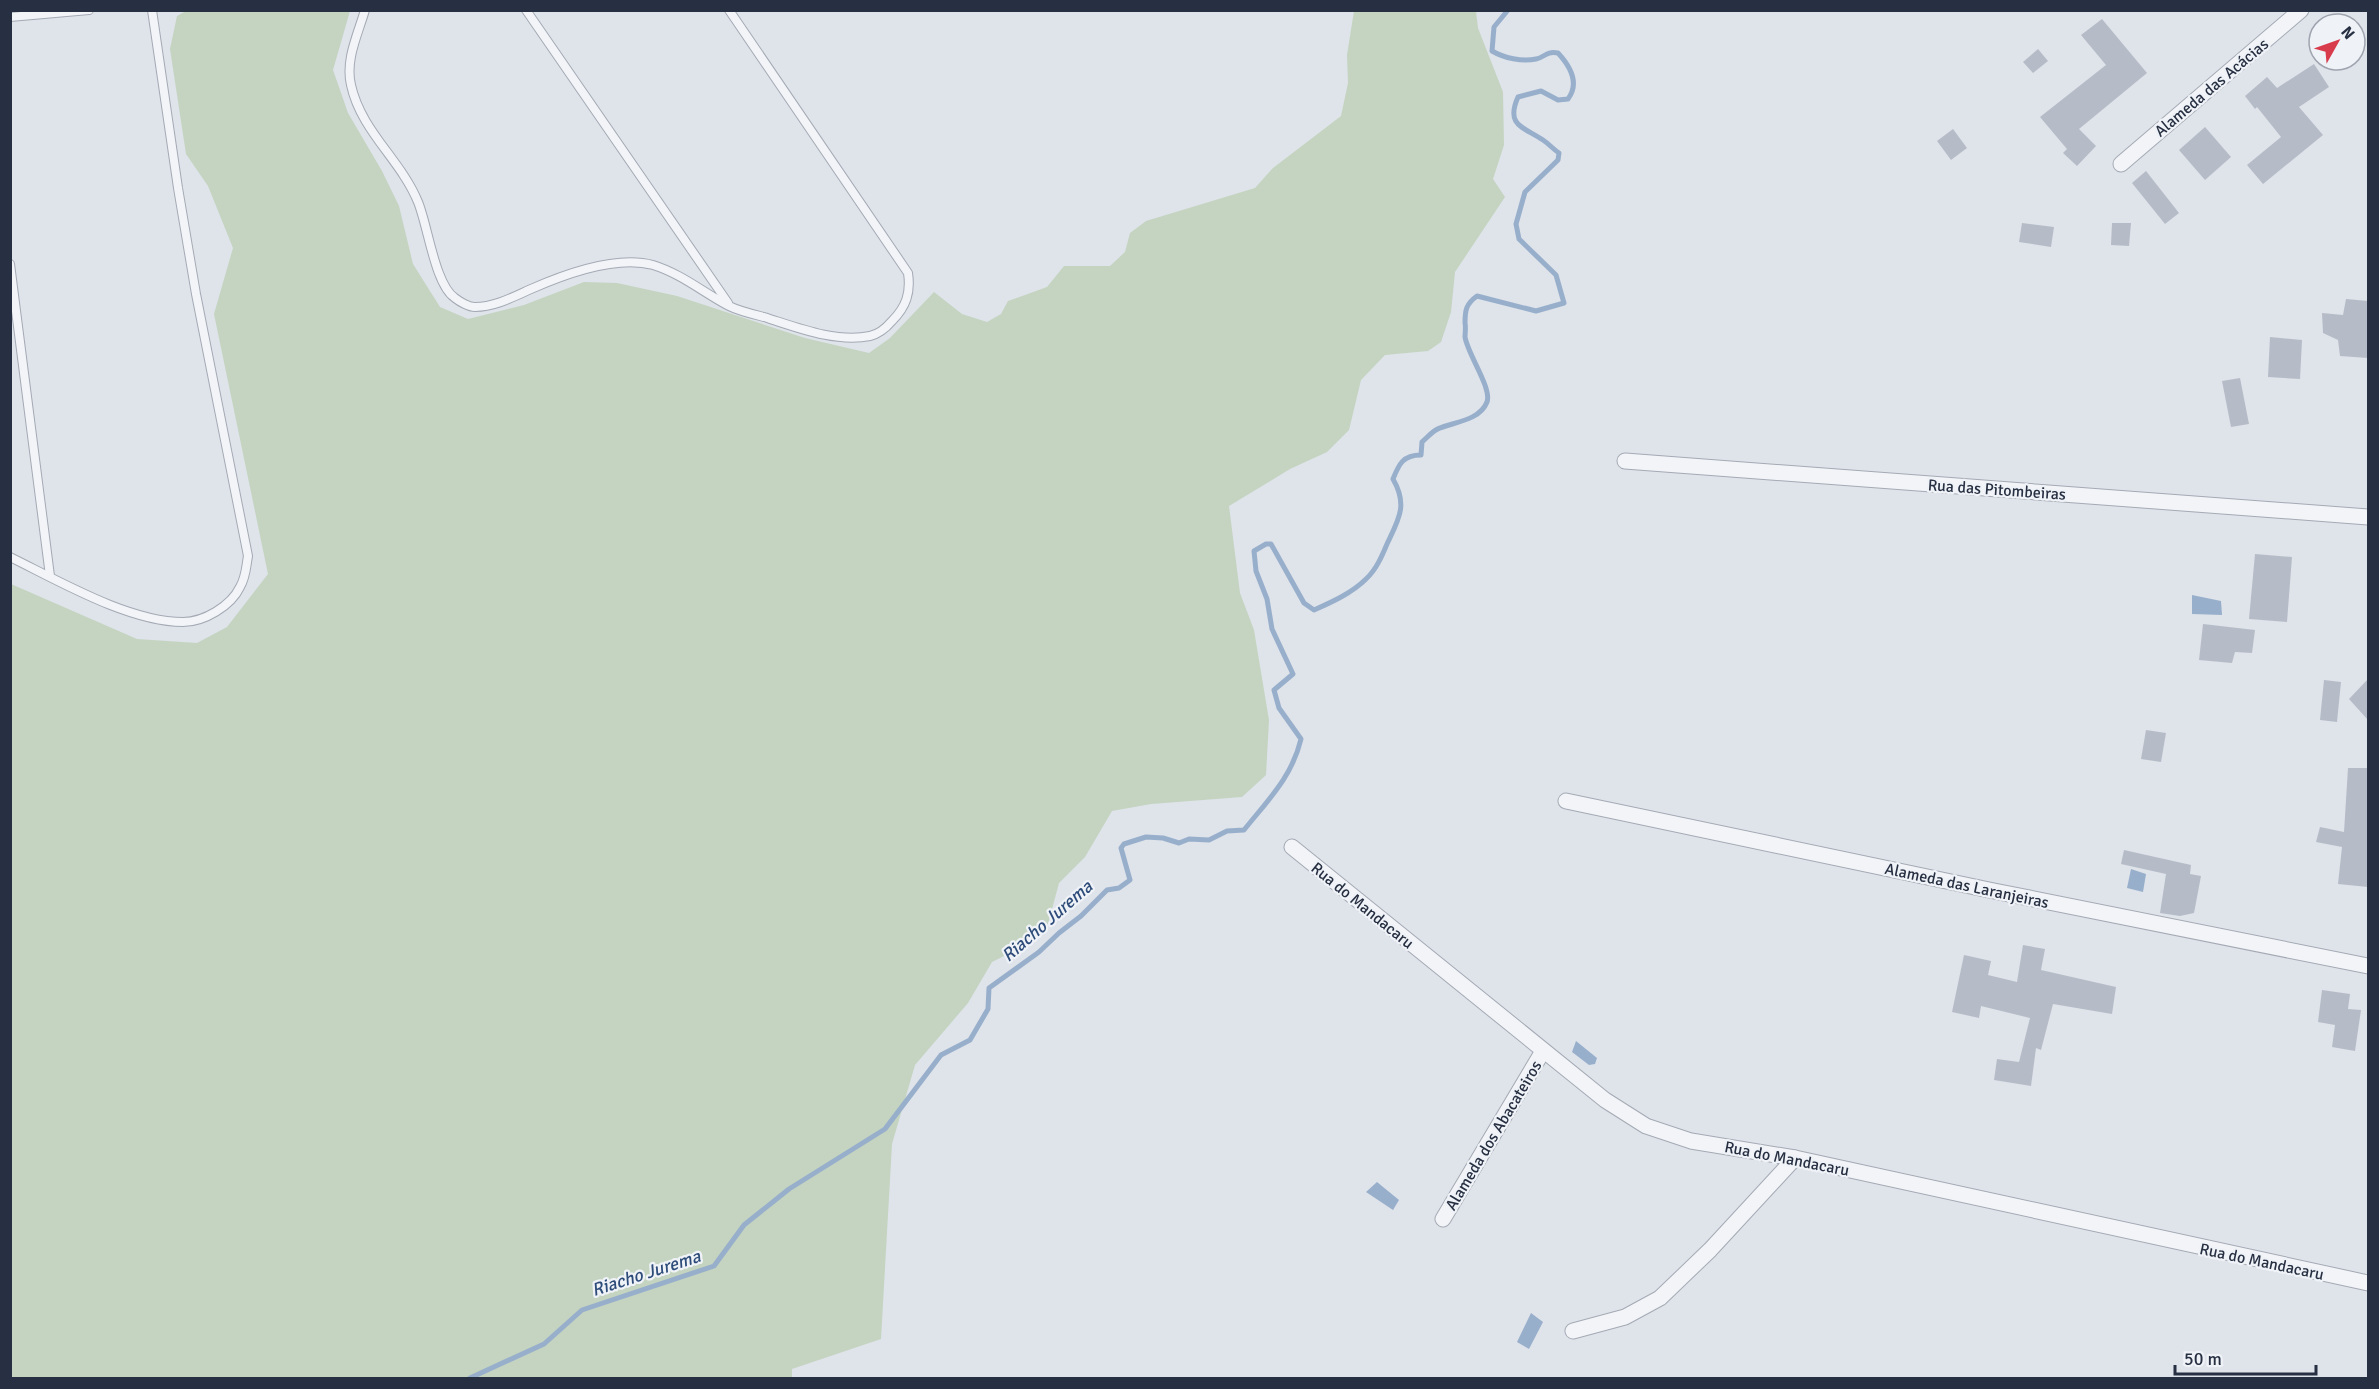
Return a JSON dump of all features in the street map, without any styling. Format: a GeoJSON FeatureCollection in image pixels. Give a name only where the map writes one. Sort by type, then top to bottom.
{"type":"FeatureCollection","features":[{"type":"Feature","properties":{"kind":"street","name":"Alameda das Acácias"},"geometry":{"type":"LineString","coordinates":[[2121,164],[2301,10]]}},
{"type":"Feature","properties":{"kind":"street","name":"Rua das Pitombeiras"},"geometry":{"type":"LineString","coordinates":[[1625,460],[2368,517]]}},
{"type":"Feature","properties":{"kind":"street","name":"Alameda das Laranjeiras"},"geometry":{"type":"LineString","coordinates":[[1566,801],[1972,887],[2368,966]]}},
{"type":"Feature","properties":{"kind":"street","name":"Rua do Mandacaru"},"geometry":{"type":"LineString","coordinates":[[1292,847],[1605,1100],[1646,1126],[1691,1141],[1795,1158],[2368,1283]]}},
{"type":"Feature","properties":{"kind":"street","name":"Alameda dos Abacateiros"},"geometry":{"type":"LineString","coordinates":[[1443,1219],[1543,1051]]}},
{"type":"Feature","properties":{"kind":"street"},"geometry":{"type":"LineString","coordinates":[[1573,1331],[1624,1317],[1660,1298],[1710,1251],[1795,1158]]}},
{"type":"Feature","properties":{"kind":"lane"},"geometry":{"type":"LineString","coordinates":[[10,17],[89,10]]}},
{"type":"Feature","properties":{"kind":"lane"},"geometry":{"type":"LineString","coordinates":[[10,557],[110,604],[147,617],[184,622],[205,618],[228,602],[239,589],[245,576],[248,556],[196,294],[152,10]]}},
{"type":"Feature","properties":{"kind":"lane"},"geometry":{"type":"LineString","coordinates":[[365,10],[349,67],[351,85],[359,110],[413,189],[428,228],[440,278],[453,297],[473,308],[497,304],[562,276],[601,266],[632,262],[652,265],[676,274],[731,307],[814,332],[852,338],[872,336],[884,329],[899,314],[908,299],[910,288],[908,273],[729,10]]}},
{"type":"Feature","properties":{"kind":"lane"},"geometry":{"type":"LineString","coordinates":[[526,10],[731,307]]}},
{"type":"Feature","properties":{"kind":"lane"},"geometry":{"type":"LineString","coordinates":[[10,264],[50,576]]}},
{"type":"Feature","properties":{"kind":"green space"},"geometry":{"type":"Polygon","coordinates":[[[188,10],[350,11],[333,70],[348,113],[382,171],[399,206],[413,264],[440,307],[468,319],[524,305],[584,282],[617,283],[677,296],[805,338],[869,353],[890,338],[934,292],[962,314],[987,322],[1001,314],[1008,301],[1047,287],[1064,266],[1110,266],[1125,252],[1130,233],[1146,221],[1255,188],[1273,168],[1341,116],[1348,83],[1347,55],[1354,11],[1476,11],[1478,28],[1503,92],[1504,145],[1493,179],[1505,197],[1455,272],[1451,312],[1441,342],[1428,351],[1385,355],[1361,380],[1349,430],[1327,452],[1290,469],[1229,506],[1240,593],[1254,630],[1269,720],[1266,775],[1242,797],[1151,804],[1112,811],[1085,857],[1059,883],[1048,924],[1026,945],[992,962],[968,1003],[915,1065],[892,1144],[881,1339],[792,1369],[792,1378],[11,1378],[11,584],[137,639],[197,643],[227,627],[268,574],[214,314],[233,248],[208,186],[186,154],[170,49],[177,16],[188,10]]]}},
{"type":"Feature","properties":{"kind":"water"},"geometry":{"type":"Polygon","coordinates":[[[2192,595],[2221,601],[2222,615],[2192,614],[2192,595]]]}},
{"type":"Feature","properties":{"kind":"water"},"geometry":{"type":"Polygon","coordinates":[[[2131,869],[2146,874],[2143,892],[2127,888],[2131,869]]]}},
{"type":"Feature","properties":{"kind":"water"},"geometry":{"type":"Polygon","coordinates":[[[1576,1041],[1597,1058],[1595,1064],[1589,1065],[1572,1052],[1576,1041]]]}},
{"type":"Feature","properties":{"kind":"water"},"geometry":{"type":"Polygon","coordinates":[[[1377,1182],[1399,1200],[1393,1210],[1366,1192],[1377,1182]]]}},
{"type":"Feature","properties":{"kind":"water"},"geometry":{"type":"Polygon","coordinates":[[[1531,1313],[1543,1322],[1529,1349],[1517,1342],[1531,1313]]]}},
{"type":"Feature","properties":{"kind":"building"},"geometry":{"type":"Polygon","coordinates":[[[2102,19],[2147,73],[2079,129],[2096,146],[2077,166],[2063,153],[2067,149],[2040,117],[2106,65],[2081,35],[2102,19]]]}},
{"type":"Feature","properties":{"kind":"building"},"geometry":{"type":"Polygon","coordinates":[[[2038,49],[2048,61],[2033,73],[2023,62],[2038,49]]]}},
{"type":"Feature","properties":{"kind":"building"},"geometry":{"type":"Polygon","coordinates":[[[2307,69],[2307,72],[2319,72],[2329,87],[2299,107],[2323,135],[2263,184],[2247,165],[2281,137],[2245,96],[2267,77],[2277,88],[2307,69]]]}},
{"type":"Feature","properties":{"kind":"building"},"geometry":{"type":"Polygon","coordinates":[[[2205,127],[2231,157],[2205,180],[2179,150],[2205,127]]]}},
{"type":"Feature","properties":{"kind":"building"},"geometry":{"type":"Polygon","coordinates":[[[1953,129],[1967,148],[1951,160],[1937,141],[1953,129]]]}},
{"type":"Feature","properties":{"kind":"building"},"geometry":{"type":"Polygon","coordinates":[[[2146,171],[2179,213],[2165,224],[2132,183],[2146,171]]]}},
{"type":"Feature","properties":{"kind":"building"},"geometry":{"type":"Polygon","coordinates":[[[2022,223],[2054,227],[2051,247],[2019,242],[2022,223]]]}},
{"type":"Feature","properties":{"kind":"building"},"geometry":{"type":"Polygon","coordinates":[[[2112,223],[2131,223],[2129,246],[2111,245],[2112,223]]]}},
{"type":"Feature","properties":{"kind":"building"},"geometry":{"type":"Polygon","coordinates":[[[2346,299],[2368,301],[2368,358],[2340,356],[2338,340],[2323,333],[2322,313],[2343,315],[2346,299]]]}},
{"type":"Feature","properties":{"kind":"building"},"geometry":{"type":"Polygon","coordinates":[[[2270,337],[2302,340],[2300,379],[2268,377],[2270,337]]]}},
{"type":"Feature","properties":{"kind":"building"},"geometry":{"type":"Polygon","coordinates":[[[2240,378],[2249,424],[2231,427],[2222,381],[2240,378]]]}},
{"type":"Feature","properties":{"kind":"building"},"geometry":{"type":"Polygon","coordinates":[[[2255,554],[2292,557],[2287,622],[2249,619],[2255,554]]]}},
{"type":"Feature","properties":{"kind":"building"},"geometry":{"type":"Polygon","coordinates":[[[2203,624],[2255,630],[2252,653],[2235,652],[2232,663],[2199,660],[2203,624]]]}},
{"type":"Feature","properties":{"kind":"building"},"geometry":{"type":"Polygon","coordinates":[[[2368,679],[2368,720],[2349,699],[2368,679]]]}},
{"type":"Feature","properties":{"kind":"building"},"geometry":{"type":"Polygon","coordinates":[[[2324,680],[2341,682],[2337,722],[2320,720],[2324,680]]]}},
{"type":"Feature","properties":{"kind":"building"},"geometry":{"type":"Polygon","coordinates":[[[2146,730],[2166,733],[2161,762],[2141,759],[2146,730]]]}},
{"type":"Feature","properties":{"kind":"building"},"geometry":{"type":"Polygon","coordinates":[[[2348,768],[2368,768],[2368,887],[2338,884],[2342,847],[2316,842],[2320,827],[2344,832],[2348,768]]]}},
{"type":"Feature","properties":{"kind":"building"},"geometry":{"type":"Polygon","coordinates":[[[2124,850],[2191,865],[2190,874],[2201,876],[2194,913],[2180,916],[2160,913],[2166,874],[2121,864],[2124,850]]]}},
{"type":"Feature","properties":{"kind":"building"},"geometry":{"type":"Polygon","coordinates":[[[2023,945],[2045,949],[2041,970],[2116,987],[2112,1014],[2053,1004],[2041,1050],[2036,1048],[2031,1086],[1994,1080],[1997,1059],[2019,1062],[2030,1018],[1981,1006],[1979,1018],[1952,1012],[1964,955],[1991,961],[1988,975],[2017,982],[2023,945]]]}},
{"type":"Feature","properties":{"kind":"building"},"geometry":{"type":"Polygon","coordinates":[[[2322,990],[2350,994],[2348,1009],[2361,1010],[2355,1051],[2332,1047],[2335,1025],[2318,1022],[2322,990]]]}},
{"type":"Feature","properties":{"kind":"waterway","name":"Riacho Jurema"},"geometry":{"type":"LineString","coordinates":[[470,1378],[544,1344],[582,1310],[714,1266],[744,1225],[789,1189],[885,1129],[941,1055],[970,1040],[988,1009],[989,988],[1039,952],[1107,890],[1119,888],[1130,880],[1121,848],[1124,844],[1146,837],[1163,838],[1179,843],[1189,839],[1209,840],[1227,831],[1244,830],[1270,798],[1292,765],[1301,739],[1279,708],[1274,690],[1293,674],[1272,629],[1267,599],[1256,571],[1254,551],[1266,544],[1271,544],[1304,603],[1314,610],[1354,589],[1370,575],[1378,563],[1398,519],[1401,504],[1398,488],[1393,479],[1400,465],[1410,457],[1421,455],[1422,442],[1435,430],[1473,417],[1484,408],[1487,402],[1486,388],[1465,337],[1465,314],[1468,305],[1477,296],[1536,311],[1564,303],[1556,275],[1519,239],[1516,224],[1525,192],[1558,160],[1559,153],[1518,124],[1514,114],[1518,97],[1541,91],[1558,100],[1568,99],[1572,93],[1572,75],[1558,53],[1548,53],[1531,60],[1519,60],[1492,51],[1494,27],[1508,10]]}}]}
